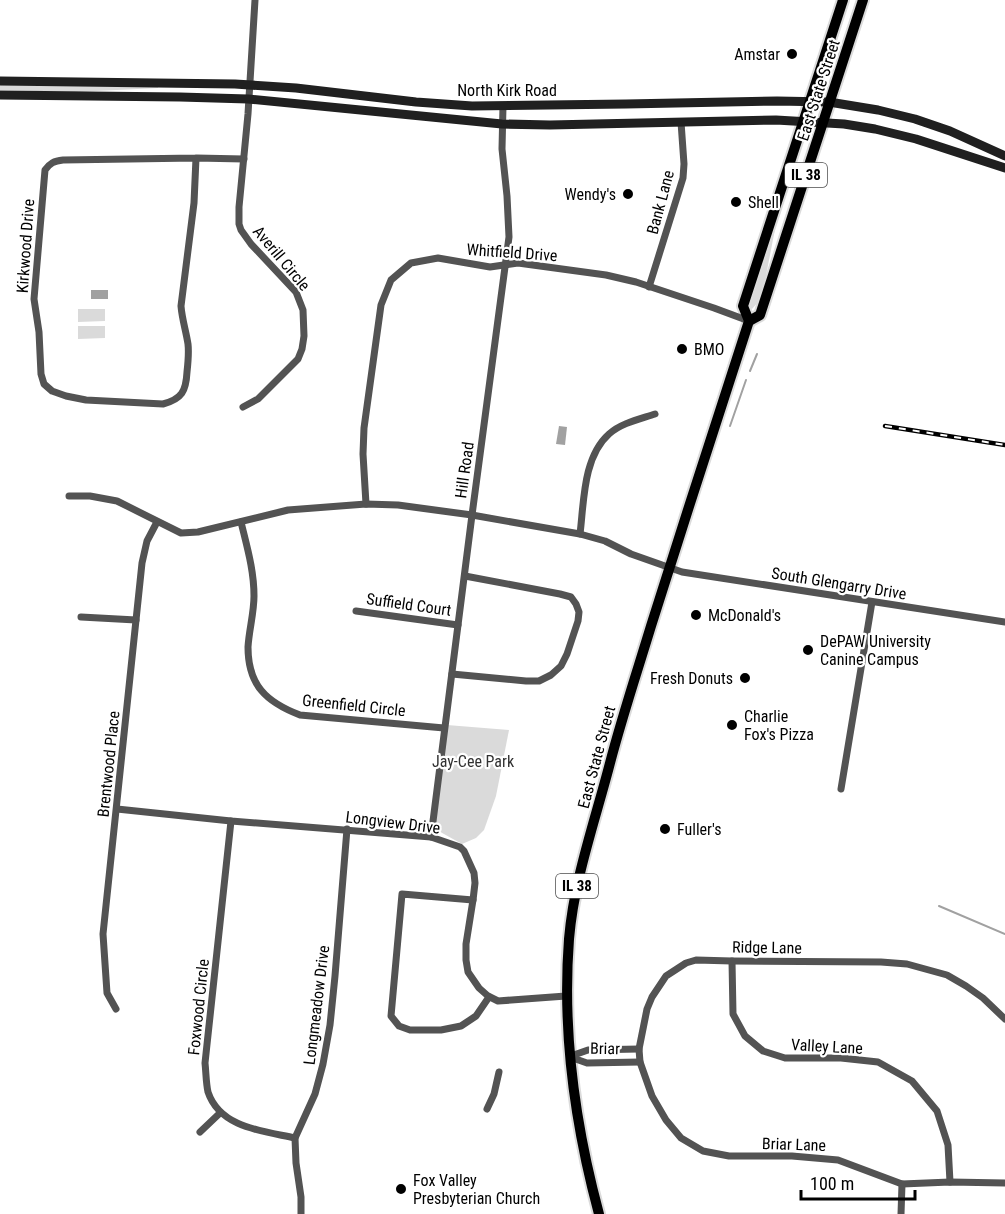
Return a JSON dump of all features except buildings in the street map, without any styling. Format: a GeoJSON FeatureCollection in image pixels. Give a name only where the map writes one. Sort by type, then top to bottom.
{"type":"FeatureCollection","features":[{"type":"Feature","properties":{"kind":"main road","name":"East State Street"},"geometry":{"type":"LineString","coordinates":[[599,1214],[578,1119],[570,1057],[566,996],[569,938],[578,885],[627,701],[749,321],[743,306],[843,0]]}},
{"type":"Feature","properties":{"kind":"main road","name":"East State Street"},"geometry":{"type":"LineString","coordinates":[[749,321],[760,315],[863,0]]}},
{"type":"Feature","properties":{"kind":"main road","name":"North Kirk Road"},"geometry":{"type":"LineString","coordinates":[[0,81],[181,82],[249,85],[444,104],[503,106],[762,101],[829,102],[915,118],[1005,156]]}},
{"type":"Feature","properties":{"kind":"main road","name":"North Kirk Road"},"geometry":{"type":"LineString","coordinates":[[0,95],[248,99],[502,124],[776,120],[844,124],[900,135],[1005,168]]}},
{"type":"Feature","properties":{"kind":"street","name":"Averill Circle"},"geometry":{"type":"LineString","coordinates":[[243,407],[258,399],[298,359],[303,342],[305,320],[296,292],[251,244],[239,224],[255,0]]}},
{"type":"Feature","properties":{"kind":"street","name":"Hill Road"},"geometry":{"type":"LineString","coordinates":[[430,837],[509,237],[507,196],[502,162],[503,106]]}},
{"type":"Feature","properties":{"kind":"street","name":"Bank Lane"},"geometry":{"type":"LineString","coordinates":[[649,287],[682,178],[684,164],[681,122]]}},
{"type":"Feature","properties":{"kind":"street","name":"Kirkwood Drive"},"geometry":{"type":"LineString","coordinates":[[196,158],[194,203],[181,306],[189,356],[183,391],[172,401],[154,404],[86,400],[52,391],[44,384],[41,374],[39,332],[34,299],[45,170],[57,160],[196,158],[243,159]]}},
{"type":"Feature","properties":{"kind":"street","name":"Whitfield Drive"},"geometry":{"type":"LineString","coordinates":[[366,504],[364,428],[381,305],[391,280],[411,263],[438,258],[490,267],[518,263],[593,273],[620,278],[749,321]]}},
{"type":"Feature","properties":{"kind":"street"},"geometry":{"type":"LineString","coordinates":[[580,534],[588,469],[596,450],[609,434],[626,424],[655,414]]}},
{"type":"Feature","properties":{"kind":"street","name":"South Glengarry Drive"},"geometry":{"type":"LineString","coordinates":[[69,496],[90,496],[117,501],[181,533],[198,532],[288,510],[366,504],[398,505],[580,534],[605,541],[631,554],[682,572],[1005,622]]}},
{"type":"Feature","properties":{"kind":"street","name":"Brentwood Place"},"geometry":{"type":"LineString","coordinates":[[116,1009],[107,993],[103,934],[142,563],[147,541],[157,522]]}},
{"type":"Feature","properties":{"kind":"street","name":"Greenfield Circle"},"geometry":{"type":"LineString","coordinates":[[241,522],[253,573],[254,598],[248,646],[250,672],[262,693],[283,708],[300,715],[444,728]]}},
{"type":"Feature","properties":{"kind":"street"},"geometry":{"type":"LineString","coordinates":[[452,674],[539,681],[551,675],[561,666],[578,621],[579,612],[571,597],[465,576]]}},
{"type":"Feature","properties":{"kind":"street"},"geometry":{"type":"LineString","coordinates":[[841,789],[872,602]]}},
{"type":"Feature","properties":{"kind":"street","name":"Suffield Court"},"geometry":{"type":"LineString","coordinates":[[356,611],[458,625]]}},
{"type":"Feature","properties":{"kind":"street"},"geometry":{"type":"LineString","coordinates":[[81,617],[136,620]]}},
{"type":"Feature","properties":{"kind":"street","name":"Longview Drive"},"geometry":{"type":"LineString","coordinates":[[117,809],[430,837],[460,847],[464,851],[474,876],[473,900],[466,944],[467,970],[479,988],[489,997]]}},
{"type":"Feature","properties":{"kind":"street","name":"Foxwood Circle"},"geometry":{"type":"LineString","coordinates":[[220,1113],[208,1092],[205,1064],[231,821]]}},
{"type":"Feature","properties":{"kind":"street","name":"Longmeadow Drive"},"geometry":{"type":"LineString","coordinates":[[301,1214],[295,1138],[315,1094],[330,1025],[347,829]]}},
{"type":"Feature","properties":{"kind":"street"},"geometry":{"type":"LineString","coordinates":[[473,900],[402,894],[392,1016],[399,1026],[410,1030],[441,1030],[461,1026],[476,1016],[489,997],[503,1001],[566,996]]}},
{"type":"Feature","properties":{"kind":"street","name":"Ridge Lane"},"geometry":{"type":"LineString","coordinates":[[639,1049],[649,1004],[666,976],[686,963],[696,960],[908,964],[947,975],[983,998],[1005,1019]]}},
{"type":"Feature","properties":{"kind":"street","name":"Valley Lane"},"geometry":{"type":"LineString","coordinates":[[732,961],[733,1014],[745,1036],[763,1051],[785,1058],[841,1058],[878,1062],[912,1081],[937,1111],[948,1145],[950,1182]]}},
{"type":"Feature","properties":{"kind":"street"},"geometry":{"type":"LineString","coordinates":[[570,1057],[588,1050],[639,1049]]}},
{"type":"Feature","properties":{"kind":"street","name":"Briar Lane"},"geometry":{"type":"LineString","coordinates":[[639,1049],[640,1062],[652,1096],[666,1120],[681,1137],[703,1151],[729,1156],[792,1156],[838,1160],[902,1184],[1005,1183]]}},
{"type":"Feature","properties":{"kind":"street","name":"Briar"},"geometry":{"type":"LineString","coordinates":[[570,1057],[587,1063],[640,1062]]}},
{"type":"Feature","properties":{"kind":"street"},"geometry":{"type":"LineString","coordinates":[[487,1109],[494,1094],[499,1072]]}},
{"type":"Feature","properties":{"kind":"street"},"geometry":{"type":"LineString","coordinates":[[200,1132],[220,1113],[247,1127],[295,1138]]}},
{"type":"Feature","properties":{"kind":"street"},"geometry":{"type":"LineString","coordinates":[[901,1214],[902,1184]]}},
{"type":"Feature","properties":{"kind":"green space"},"geometry":{"type":"Polygon","coordinates":[[[0,85],[158,86],[158,88],[75,92],[0,90],[0,85]]]}},
{"type":"Feature","properties":{"kind":"green space"},"geometry":{"type":"Polygon","coordinates":[[[775,224],[764,286],[759,301],[752,309],[748,307],[775,224]]]}},
{"type":"Feature","properties":{"kind":"green space"},"geometry":{"type":"Polygon","coordinates":[[[78,309],[105,309],[105,321],[78,322],[78,309]]]}},
{"type":"Feature","properties":{"kind":"green space"},"geometry":{"type":"Polygon","coordinates":[[[78,326],[105,326],[105,338],[78,339],[78,326]]]}},
{"type":"Feature","properties":{"kind":"green space","name":"Jay-Cee Park"},"geometry":{"type":"Polygon","coordinates":[[[447,725],[509,730],[496,796],[484,830],[476,838],[462,844],[435,829],[447,725]]]}},
{"type":"Feature","properties":{"kind":"shaded area"},"geometry":{"type":"Polygon","coordinates":[[[91,290],[108,290],[108,299],[91,299],[91,290]]]}},
{"type":"Feature","properties":{"kind":"shaded area"},"geometry":{"type":"Polygon","coordinates":[[[559,426],[567,427],[565,445],[556,444],[559,426]]]}},
{"type":"Feature","properties":{"kind":"waterway"},"geometry":{"type":"LineString","coordinates":[[750,371],[757,354]]}},
{"type":"Feature","properties":{"kind":"waterway"},"geometry":{"type":"LineString","coordinates":[[730,426],[746,380]]}},
{"type":"Feature","properties":{"kind":"waterway"},"geometry":{"type":"LineString","coordinates":[[939,906],[1005,934]]}},
{"type":"Feature","properties":{"kind":"railway"},"geometry":{"type":"LineString","coordinates":[[885,426],[1005,445]]}},
{"type":"Feature","properties":{"kind":"place","name":"Amstar"},"geometry":{"type":"Point","coordinates":[792,54]}},
{"type":"Feature","properties":{"kind":"place","name":"Wendy's"},"geometry":{"type":"Point","coordinates":[628,194]}},
{"type":"Feature","properties":{"kind":"place","name":"Shell"},"geometry":{"type":"Point","coordinates":[736,202]}},
{"type":"Feature","properties":{"kind":"place","name":"BMO"},"geometry":{"type":"Point","coordinates":[682,349]}},
{"type":"Feature","properties":{"kind":"place","name":"McDonald's"},"geometry":{"type":"Point","coordinates":[696,615]}},
{"type":"Feature","properties":{"kind":"place","name":"DePAW University Canine Campus"},"geometry":{"type":"Point","coordinates":[808,650]}},
{"type":"Feature","properties":{"kind":"place","name":"Fresh Donuts"},"geometry":{"type":"Point","coordinates":[745,678]}},
{"type":"Feature","properties":{"kind":"place","name":"Charlie Fox's Pizza"},"geometry":{"type":"Point","coordinates":[732,725]}},
{"type":"Feature","properties":{"kind":"place","name":"Fuller's"},"geometry":{"type":"Point","coordinates":[665,829]}},
{"type":"Feature","properties":{"kind":"place","name":"Fox Valley Presbyterian Church"},"geometry":{"type":"Point","coordinates":[401,1189]}}]}
